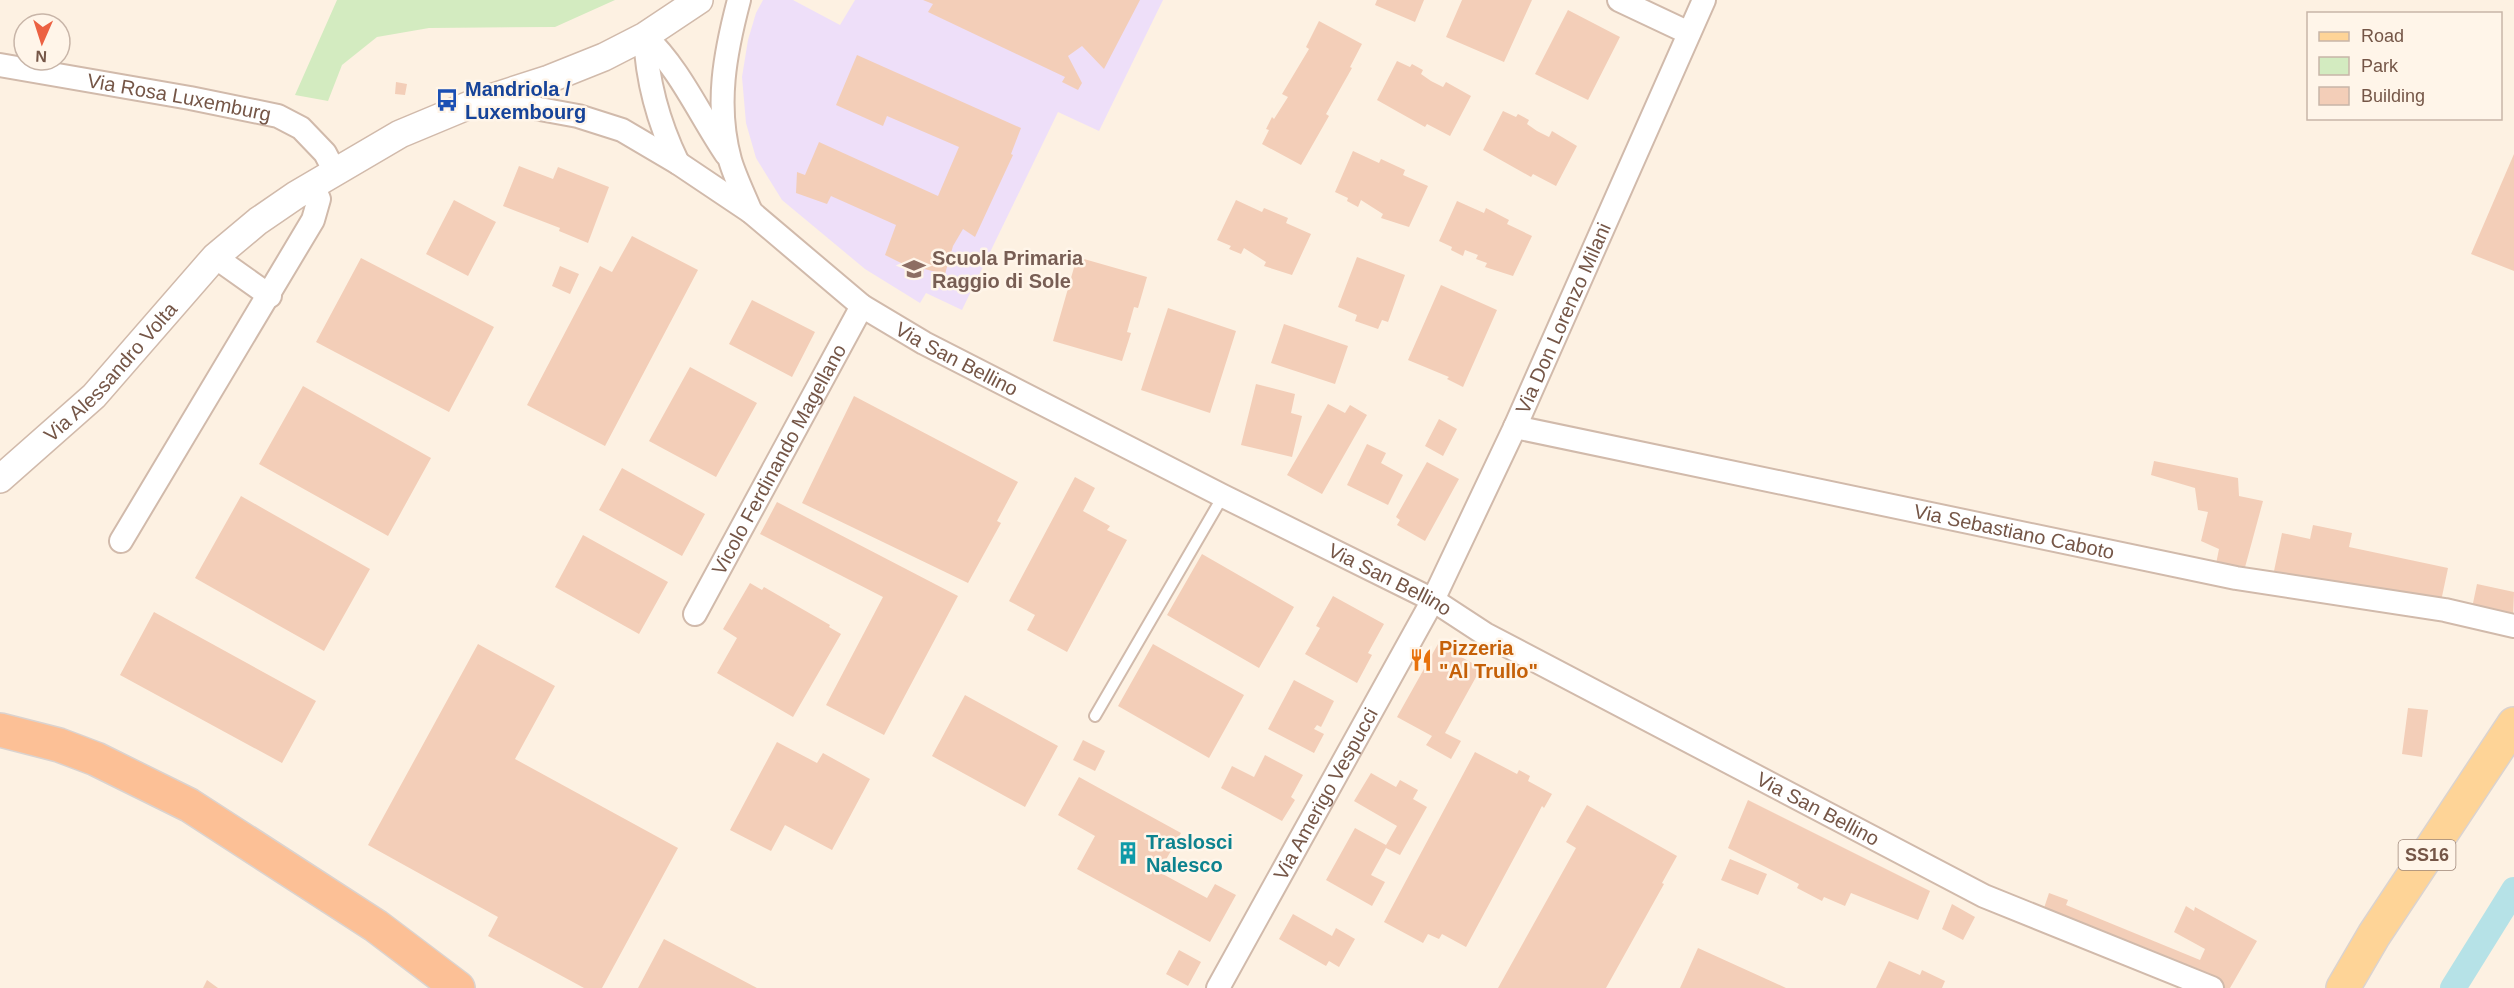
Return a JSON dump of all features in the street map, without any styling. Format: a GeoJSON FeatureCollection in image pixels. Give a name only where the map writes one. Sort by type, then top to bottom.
{"type":"FeatureCollection","features":[{"type":"Feature","properties":{"kind":"highway"},"geometry":{"type":"LineString","coordinates":[[0,730],[96,759],[189,805],[376,926],[455,986]]}},
{"type":"Feature","properties":{"kind":"highway"},"geometry":{"type":"LineString","coordinates":[[0,748],[65,768],[177,818],[369,942],[455,986]]}},
{"type":"Feature","properties":{"kind":"main road","name":"SS16"},"geometry":{"type":"LineString","coordinates":[[2343,988],[2374,935],[2514,724]]}},
{"type":"Feature","properties":{"kind":"street"},"geometry":{"type":"LineString","coordinates":[[472,104],[549,79],[604,57],[645,36],[699,0]]}},
{"type":"Feature","properties":{"kind":"street","name":"Via San Bellino"},"geometry":{"type":"LineString","coordinates":[[730,160],[721,101],[723,71],[739,0]]}},
{"type":"Feature","properties":{"kind":"street"},"geometry":{"type":"LineString","coordinates":[[1619,0],[1689,33]]}},
{"type":"Feature","properties":{"kind":"street","name":"Via Don Lorenzo Milani"},"geometry":{"type":"LineString","coordinates":[[1433,600],[1515,427],[1704,0]]}},
{"type":"Feature","properties":{"kind":"street"},"geometry":{"type":"LineString","coordinates":[[645,36],[647,68],[654,102],[678,163]]}},
{"type":"Feature","properties":{"kind":"street","name":"Via San Bellino"},"geometry":{"type":"LineString","coordinates":[[645,36],[661,51],[678,75],[730,160],[751,212]]}},
{"type":"Feature","properties":{"kind":"street","name":"Via Rosa Luxemburg"},"geometry":{"type":"LineString","coordinates":[[0,65],[190,98],[278,116],[301,128],[325,153],[324,178]]}},
{"type":"Feature","properties":{"kind":"street","name":"Via San Bellino"},"geometry":{"type":"LineString","coordinates":[[472,104],[529,107],[578,116],[622,130],[678,163],[751,212],[862,306],[924,343],[1223,496],[1433,600],[1485,634],[1984,896],[2212,988]]}},
{"type":"Feature","properties":{"kind":"street","name":"Via Alessandro Volta"},"geometry":{"type":"LineString","coordinates":[[0,479],[94,396],[215,257],[258,221],[324,178],[400,134],[472,104]]}},
{"type":"Feature","properties":{"kind":"street"},"geometry":{"type":"LineString","coordinates":[[122,541],[270,296],[313,220],[324,178]]}},
{"type":"Feature","properties":{"kind":"street"},"geometry":{"type":"LineString","coordinates":[[215,257],[270,296]]}},
{"type":"Feature","properties":{"kind":"street","name":"Vicolo Ferdinando Magellano"},"geometry":{"type":"LineString","coordinates":[[695,615],[862,306]]}},
{"type":"Feature","properties":{"kind":"street","name":"Via Sebastiano Caboto"},"geometry":{"type":"LineString","coordinates":[[1515,427],[2236,578],[2445,610],[2514,626]]}},
{"type":"Feature","properties":{"kind":"street","name":"Via Amerigo Vespucci"},"geometry":{"type":"LineString","coordinates":[[1218,988],[1433,600]]}},
{"type":"Feature","properties":{"kind":"lane"},"geometry":{"type":"LineString","coordinates":[[1095,716],[1223,496]]}},
{"type":"Feature","properties":{"kind":"shaded area"},"geometry":{"type":"Polygon","coordinates":[[[763,0],[793,0],[840,25],[855,0],[1163,0],[1099,131],[1058,112],[962,310],[926,293],[920,303],[865,269],[782,200],[756,158],[746,123],[742,77],[748,40],[756,13],[763,0]]]}},
{"type":"Feature","properties":{"kind":"green space"},"geometry":{"type":"Polygon","coordinates":[[[337,0],[615,0],[555,27],[429,28],[377,37],[342,65],[328,101],[295,95],[337,0]]]}},
{"type":"Feature","properties":{"kind":"building"},"geometry":{"type":"Polygon","coordinates":[[[923,0],[1140,0],[1104,69],[1082,46],[1068,56],[1082,83],[1078,90],[1062,82],[1065,77],[928,12],[933,4],[923,0]]]}},
{"type":"Feature","properties":{"kind":"building"},"geometry":{"type":"Polygon","coordinates":[[[1377,0],[1424,0],[1415,22],[1375,5],[1377,0]]]}},
{"type":"Feature","properties":{"kind":"building"},"geometry":{"type":"Polygon","coordinates":[[[1462,0],[1532,0],[1504,62],[1446,37],[1462,0]]]}},
{"type":"Feature","properties":{"kind":"building"},"geometry":{"type":"Polygon","coordinates":[[[1568,10],[1620,37],[1588,100],[1535,74],[1568,10]]]}},
{"type":"Feature","properties":{"kind":"building"},"geometry":{"type":"Polygon","coordinates":[[[1319,21],[1362,44],[1350,67],[1352,68],[1326,114],[1329,116],[1301,165],[1262,144],[1272,117],[1274,119],[1288,97],[1282,94],[1309,49],[1306,47],[1319,21]]]}},
{"type":"Feature","properties":{"kind":"building"},"geometry":{"type":"Polygon","coordinates":[[[857,55],[1021,128],[1011,154],[1013,155],[975,237],[963,229],[953,246],[945,274],[924,269],[923,274],[885,255],[896,225],[831,196],[827,204],[796,193],[797,172],[805,175],[819,142],[938,196],[959,147],[887,116],[883,126],[836,105],[857,55]]]}},
{"type":"Feature","properties":{"kind":"building"},"geometry":{"type":"Polygon","coordinates":[[[1397,61],[1410,67],[1412,64],[1423,70],[1421,74],[1443,87],[1446,82],[1471,96],[1450,136],[1427,124],[1425,127],[1377,100],[1397,61]]]}},
{"type":"Feature","properties":{"kind":"building"},"geometry":{"type":"Polygon","coordinates":[[[396,82],[407,84],[405,95],[395,94],[396,82]]]}},
{"type":"Feature","properties":{"kind":"building"},"geometry":{"type":"Polygon","coordinates":[[[1503,111],[1516,117],[1518,114],[1529,120],[1527,124],[1549,137],[1552,131],[1577,146],[1556,186],[1533,174],[1531,177],[1483,150],[1503,111]]]}},
{"type":"Feature","properties":{"kind":"building"},"geometry":{"type":"Polygon","coordinates":[[[1353,151],[1379,163],[1381,159],[1405,170],[1403,175],[1428,186],[1409,227],[1381,218],[1383,214],[1361,200],[1358,207],[1347,201],[1348,198],[1335,192],[1353,151]]]}},
{"type":"Feature","properties":{"kind":"building"},"geometry":{"type":"Polygon","coordinates":[[[2514,154],[2514,271],[2471,254],[2514,154]]]}},
{"type":"Feature","properties":{"kind":"building"},"geometry":{"type":"Polygon","coordinates":[[[519,166],[553,179],[558,167],[609,187],[588,243],[559,231],[560,228],[503,206],[519,166]]]}},
{"type":"Feature","properties":{"kind":"building"},"geometry":{"type":"Polygon","coordinates":[[[454,200],[496,222],[468,276],[426,254],[454,200]]]}},
{"type":"Feature","properties":{"kind":"building"},"geometry":{"type":"Polygon","coordinates":[[[1236,200],[1262,212],[1264,208],[1288,218],[1286,223],[1311,234],[1292,275],[1264,266],[1266,262],[1244,248],[1241,254],[1229,249],[1231,246],[1217,240],[1236,200]]]}},
{"type":"Feature","properties":{"kind":"building"},"geometry":{"type":"Polygon","coordinates":[[[1457,201],[1484,213],[1486,208],[1509,220],[1507,224],[1532,236],[1513,276],[1485,267],[1487,263],[1476,259],[1478,255],[1465,250],[1463,256],[1451,250],[1452,247],[1439,241],[1457,201]]]}},
{"type":"Feature","properties":{"kind":"building"},"geometry":{"type":"Polygon","coordinates":[[[632,236],[698,270],[605,446],[527,405],[600,266],[612,272],[632,236]]]}},
{"type":"Feature","properties":{"kind":"building"},"geometry":{"type":"Polygon","coordinates":[[[1077,257],[1147,277],[1138,308],[1134,307],[1127,332],[1131,333],[1122,361],[1053,341],[1077,257]]]}},
{"type":"Feature","properties":{"kind":"building"},"geometry":{"type":"Polygon","coordinates":[[[1357,257],[1405,275],[1388,322],[1382,320],[1378,329],[1355,321],[1357,315],[1338,307],[1357,257]]]}},
{"type":"Feature","properties":{"kind":"building"},"geometry":{"type":"Polygon","coordinates":[[[361,258],[494,327],[449,412],[316,342],[361,258]]]}},
{"type":"Feature","properties":{"kind":"building"},"geometry":{"type":"Polygon","coordinates":[[[560,266],[579,274],[570,294],[552,286],[560,266]]]}},
{"type":"Feature","properties":{"kind":"building"},"geometry":{"type":"Polygon","coordinates":[[[1441,285],[1497,310],[1463,387],[1447,379],[1449,377],[1408,360],[1441,285]]]}},
{"type":"Feature","properties":{"kind":"building"},"geometry":{"type":"Polygon","coordinates":[[[752,300],[815,332],[792,377],[729,344],[752,300]]]}},
{"type":"Feature","properties":{"kind":"building"},"geometry":{"type":"Polygon","coordinates":[[[1168,308],[1236,331],[1210,413],[1141,390],[1168,308]]]}},
{"type":"Feature","properties":{"kind":"building"},"geometry":{"type":"Polygon","coordinates":[[[1284,324],[1348,346],[1335,384],[1271,363],[1284,324]]]}},
{"type":"Feature","properties":{"kind":"building"},"geometry":{"type":"Polygon","coordinates":[[[690,367],[757,403],[716,477],[649,441],[690,367]]]}},
{"type":"Feature","properties":{"kind":"building"},"geometry":{"type":"Polygon","coordinates":[[[1256,384],[1295,394],[1291,413],[1302,416],[1292,457],[1241,445],[1256,384]]]}},
{"type":"Feature","properties":{"kind":"building"},"geometry":{"type":"Polygon","coordinates":[[[303,386],[431,458],[388,536],[259,464],[303,386]]]}},
{"type":"Feature","properties":{"kind":"building"},"geometry":{"type":"Polygon","coordinates":[[[854,396],[1018,482],[997,521],[1001,523],[968,583],[802,503],[854,396]]]}},
{"type":"Feature","properties":{"kind":"building"},"geometry":{"type":"Polygon","coordinates":[[[1328,404],[1345,413],[1350,405],[1367,415],[1322,494],[1287,475],[1328,404]]]}},
{"type":"Feature","properties":{"kind":"building"},"geometry":{"type":"Polygon","coordinates":[[[1439,419],[1457,429],[1443,456],[1425,446],[1439,419]]]}},
{"type":"Feature","properties":{"kind":"building"},"geometry":{"type":"Polygon","coordinates":[[[1367,444],[1386,453],[1381,463],[1403,475],[1388,505],[1347,485],[1367,444]]]}},
{"type":"Feature","properties":{"kind":"building"},"geometry":{"type":"Polygon","coordinates":[[[2154,461],[2238,478],[2239,496],[2263,501],[2244,571],[2216,564],[2219,549],[2201,541],[2208,512],[2198,510],[2195,488],[2151,475],[2154,461]]]}},
{"type":"Feature","properties":{"kind":"building"},"geometry":{"type":"Polygon","coordinates":[[[1427,462],[1459,479],[1425,541],[1397,525],[1400,520],[1396,517],[1427,462]]]}},
{"type":"Feature","properties":{"kind":"building"},"geometry":{"type":"Polygon","coordinates":[[[622,468],[705,514],[682,556],[599,510],[622,468]]]}},
{"type":"Feature","properties":{"kind":"building"},"geometry":{"type":"Polygon","coordinates":[[[1075,477],[1095,488],[1083,511],[1110,526],[1107,530],[1127,540],[1067,652],[1027,630],[1035,615],[1009,601],[1075,477]]]}},
{"type":"Feature","properties":{"kind":"building"},"geometry":{"type":"Polygon","coordinates":[[[241,496],[370,569],[324,651],[195,578],[241,496]]]}},
{"type":"Feature","properties":{"kind":"building"},"geometry":{"type":"Polygon","coordinates":[[[777,502],[958,596],[884,735],[826,705],[883,597],[760,534],[777,502]]]}},
{"type":"Feature","properties":{"kind":"building"},"geometry":{"type":"Polygon","coordinates":[[[2313,525],[2352,533],[2349,547],[2448,568],[2440,606],[2274,571],[2282,533],[2310,539],[2313,525]]]}},
{"type":"Feature","properties":{"kind":"building"},"geometry":{"type":"Polygon","coordinates":[[[583,535],[668,582],[639,634],[555,587],[583,535]]]}},
{"type":"Feature","properties":{"kind":"building"},"geometry":{"type":"Polygon","coordinates":[[[1202,554],[1294,607],[1259,668],[1167,615],[1202,554]]]}},
{"type":"Feature","properties":{"kind":"building"},"geometry":{"type":"Polygon","coordinates":[[[750,583],[762,590],[764,587],[830,625],[829,627],[841,634],[793,717],[717,673],[737,638],[723,629],[750,583]]]}},
{"type":"Feature","properties":{"kind":"building"},"geometry":{"type":"Polygon","coordinates":[[[2477,584],[2514,592],[2513,617],[2472,608],[2477,584]]]}},
{"type":"Feature","properties":{"kind":"building"},"geometry":{"type":"Polygon","coordinates":[[[1333,596],[1384,624],[1368,653],[1372,655],[1357,683],[1305,654],[1320,628],[1316,626],[1333,596]]]}},
{"type":"Feature","properties":{"kind":"building"},"geometry":{"type":"Polygon","coordinates":[[[154,612],[316,701],[282,763],[120,675],[154,612]]]}},
{"type":"Feature","properties":{"kind":"building"},"geometry":{"type":"Polygon","coordinates":[[[478,644],[555,686],[515,759],[678,848],[602,988],[584,988],[488,936],[498,917],[368,845],[478,644]]]}},
{"type":"Feature","properties":{"kind":"building"},"geometry":{"type":"Polygon","coordinates":[[[1153,644],[1244,695],[1209,758],[1118,706],[1153,644]]]}},
{"type":"Feature","properties":{"kind":"building"},"geometry":{"type":"Polygon","coordinates":[[[1438,644],[1481,668],[1445,733],[1461,741],[1451,759],[1426,745],[1432,736],[1397,717],[1438,644]]]}},
{"type":"Feature","properties":{"kind":"building"},"geometry":{"type":"Polygon","coordinates":[[[1294,680],[1334,701],[1321,727],[1317,725],[1314,729],[1324,734],[1314,753],[1268,729],[1294,680]]]}},
{"type":"Feature","properties":{"kind":"building"},"geometry":{"type":"Polygon","coordinates":[[[965,695],[1058,746],[1025,807],[932,756],[965,695]]]}},
{"type":"Feature","properties":{"kind":"building"},"geometry":{"type":"Polygon","coordinates":[[[2408,708],[2428,710],[2422,757],[2402,754],[2408,708]]]}},
{"type":"Feature","properties":{"kind":"building"},"geometry":{"type":"Polygon","coordinates":[[[1083,740],[1105,751],[1095,771],[1073,760],[1083,740]]]}},
{"type":"Feature","properties":{"kind":"building"},"geometry":{"type":"Polygon","coordinates":[[[777,742],[817,763],[823,753],[870,779],[832,850],[785,825],[771,851],[730,830],[777,742]]]}},
{"type":"Feature","properties":{"kind":"building"},"geometry":{"type":"Polygon","coordinates":[[[1475,752],[1517,774],[1519,770],[1530,776],[1528,781],[1552,794],[1544,808],[1542,806],[1466,947],[1442,934],[1439,939],[1428,934],[1423,943],[1384,922],[1475,752]]]}},
{"type":"Feature","properties":{"kind":"building"},"geometry":{"type":"Polygon","coordinates":[[[1265,755],[1303,775],[1291,797],[1295,800],[1282,821],[1221,788],[1232,766],[1254,777],[1265,755]]]}},
{"type":"Feature","properties":{"kind":"building"},"geometry":{"type":"Polygon","coordinates":[[[1371,773],[1396,787],[1400,780],[1418,790],[1413,799],[1427,807],[1400,855],[1386,848],[1371,875],[1385,882],[1372,906],[1326,880],[1355,828],[1386,845],[1397,826],[1354,801],[1371,773]]]}},
{"type":"Feature","properties":{"kind":"building","name":"Traslosci Nalesco"},"geometry":{"type":"Polygon","coordinates":[[[1079,777],[1181,833],[1159,872],[1207,898],[1215,884],[1236,895],[1210,942],[1077,869],[1095,836],[1058,815],[1079,777]]]}},
{"type":"Feature","properties":{"kind":"building"},"geometry":{"type":"Polygon","coordinates":[[[1748,800],[1930,891],[1918,920],[1851,893],[1845,906],[1824,897],[1822,901],[1797,888],[1799,884],[1728,848],[1748,800]]]}},
{"type":"Feature","properties":{"kind":"building"},"geometry":{"type":"Polygon","coordinates":[[[1587,805],[1677,856],[1662,883],[1664,884],[1606,988],[1498,988],[1576,848],[1566,842],[1587,805]]]}},
{"type":"Feature","properties":{"kind":"building"},"geometry":{"type":"Polygon","coordinates":[[[1730,859],[1767,874],[1758,895],[1721,880],[1730,859]]]}},
{"type":"Feature","properties":{"kind":"building"},"geometry":{"type":"Polygon","coordinates":[[[2049,893],[2068,900],[2066,905],[2200,960],[2205,949],[2174,932],[2186,906],[2194,911],[2195,907],[2257,941],[2230,988],[2222,988],[2043,911],[2049,893]]]}},
{"type":"Feature","properties":{"kind":"building"},"geometry":{"type":"Polygon","coordinates":[[[1952,904],[1975,917],[1963,940],[1942,929],[1952,904]]]}},
{"type":"Feature","properties":{"kind":"building"},"geometry":{"type":"Polygon","coordinates":[[[1293,914],[1332,936],[1336,928],[1355,939],[1339,967],[1329,961],[1326,966],[1279,939],[1293,914]]]}},
{"type":"Feature","properties":{"kind":"building"},"geometry":{"type":"Polygon","coordinates":[[[664,939],[757,988],[638,988],[664,939]]]}},
{"type":"Feature","properties":{"kind":"building"},"geometry":{"type":"Polygon","coordinates":[[[1698,948],[1786,988],[1680,988],[1698,948]]]}},
{"type":"Feature","properties":{"kind":"building"},"geometry":{"type":"Polygon","coordinates":[[[1179,950],[1201,962],[1188,986],[1166,974],[1179,950]]]}},
{"type":"Feature","properties":{"kind":"building"},"geometry":{"type":"Polygon","coordinates":[[[1889,961],[1920,975],[1922,970],[1945,981],[1942,988],[1876,988],[1889,961]]]}},
{"type":"Feature","properties":{"kind":"building"},"geometry":{"type":"Polygon","coordinates":[[[207,980],[218,988],[203,988],[207,980]]]}},
{"type":"Feature","properties":{"kind":"waterway"},"geometry":{"type":"LineString","coordinates":[[2453,988],[2514,890]]}},
{"type":"Feature","properties":{"kind":"place","name":"Mandriola / Luxembourg"},"geometry":{"type":"Point","coordinates":[447,100]}},
{"type":"Feature","properties":{"kind":"place","name":"Scuola Primaria Raggio di Sole"},"geometry":{"type":"Point","coordinates":[914,269]}},
{"type":"Feature","properties":{"kind":"place","name":"Pizzeria \"Al Trullo\""},"geometry":{"type":"Point","coordinates":[1421,660]}},
{"type":"Feature","properties":{"kind":"place","name":"Traslosci Nalesco"},"geometry":{"type":"Point","coordinates":[1128,853]}}]}
